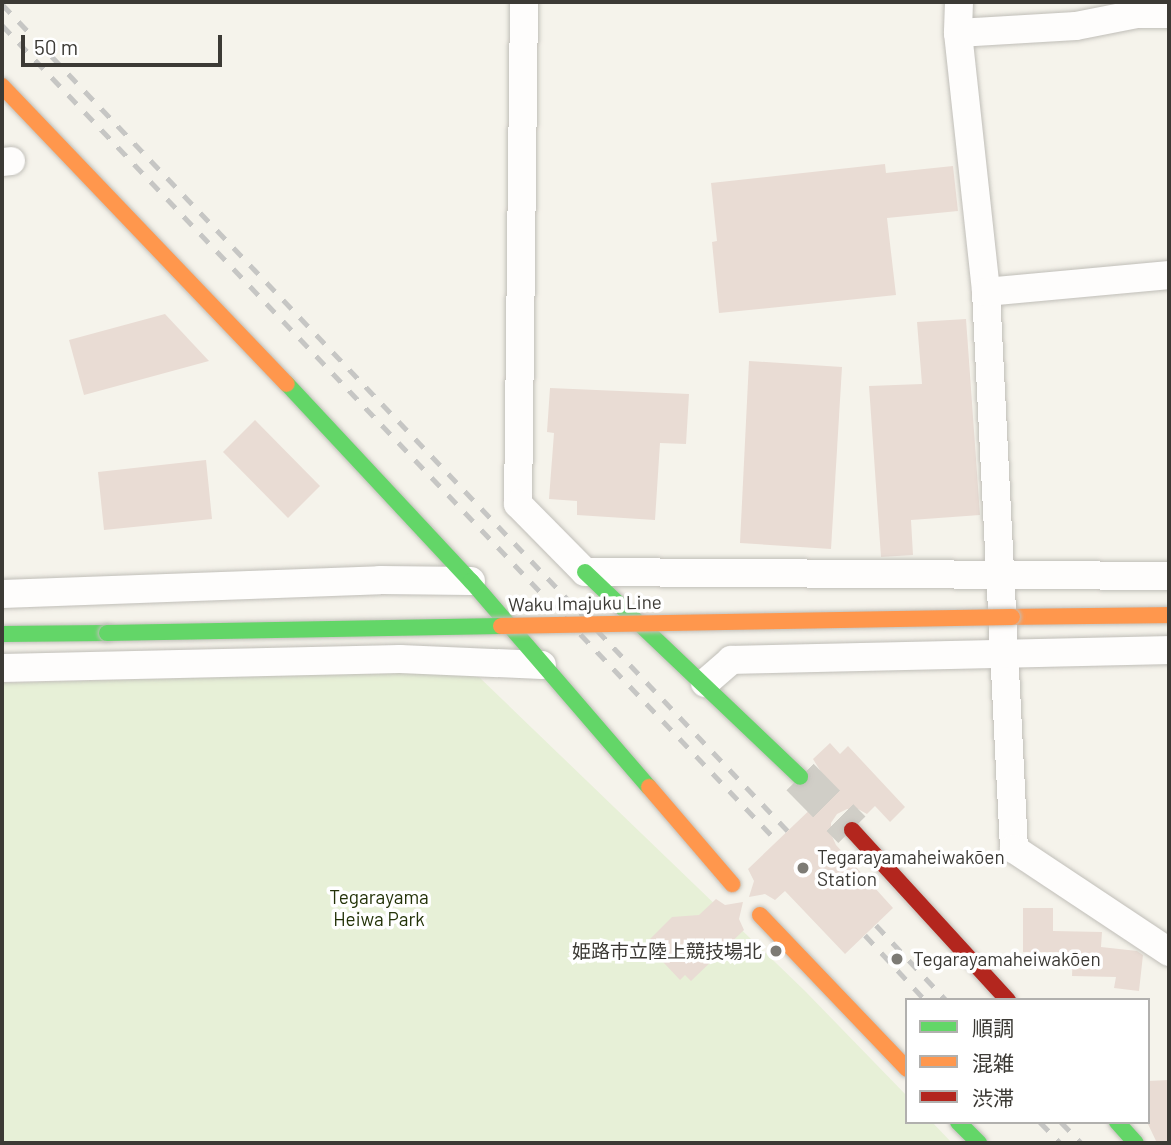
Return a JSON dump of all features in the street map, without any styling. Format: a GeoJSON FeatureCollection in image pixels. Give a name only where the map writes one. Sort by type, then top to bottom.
{"type":"FeatureCollection","features":[{"type":"Feature","properties":{"kind":"street"},"geometry":{"type":"LineString","coordinates":[[523,2],[518,504],[584,572],[705,683],[800,777]]}},
{"type":"Feature","properties":{"kind":"street"},"geometry":{"type":"LineString","coordinates":[[959,2],[958,33],[986,292],[1014,849],[1169,952]]}},
{"type":"Feature","properties":{"kind":"street"},"geometry":{"type":"LineString","coordinates":[[958,33],[1076,26],[1137,14],[1169,14]]}},
{"type":"Feature","properties":{"kind":"street"},"geometry":{"type":"LineString","coordinates":[[2,86],[220,312],[471,581],[732,884]]}},
{"type":"Feature","properties":{"kind":"street"},"geometry":{"type":"LineString","coordinates":[[986,292],[1169,275]]}},
{"type":"Feature","properties":{"kind":"street"},"geometry":{"type":"LineString","coordinates":[[584,572],[1169,576]]}},
{"type":"Feature","properties":{"kind":"street"},"geometry":{"type":"LineString","coordinates":[[2,594],[380,580],[471,581]]}},
{"type":"Feature","properties":{"kind":"street","name":"Waku Imajuku Line"},"geometry":{"type":"LineString","coordinates":[[2,634],[1169,615]]}},
{"type":"Feature","properties":{"kind":"street"},"geometry":{"type":"LineString","coordinates":[[705,683],[731,660],[1169,650]]}},
{"type":"Feature","properties":{"kind":"street"},"geometry":{"type":"LineString","coordinates":[[2,668],[400,659],[542,665]]}},
{"type":"Feature","properties":{"kind":"street"},"geometry":{"type":"LineString","coordinates":[[852,830],[1006,998]]}},
{"type":"Feature","properties":{"kind":"street"},"geometry":{"type":"LineString","coordinates":[[760,915],[905,1067]]}},
{"type":"Feature","properties":{"kind":"street"},"geometry":{"type":"LineString","coordinates":[[960,1124],[979,1143]]}},
{"type":"Feature","properties":{"kind":"street"},"geometry":{"type":"LineString","coordinates":[[1119,1124],[1136,1143]]}},
{"type":"Feature","properties":{"kind":"green space","name":"Tegarayama Heiwa Park"},"geometry":{"type":"Polygon","coordinates":[[[456,671],[479,677],[805,991],[905,1094],[905,1124],[934,1124],[952,1143],[2,1143],[2,683],[456,671]]]}},
{"type":"Feature","properties":{"kind":"building"},"geometry":{"type":"Polygon","coordinates":[[[885,164],[886,173],[953,166],[958,211],[887,218],[896,295],[719,313],[712,242],[717,241],[711,183],[885,164]]]}},
{"type":"Feature","properties":{"kind":"building"},"geometry":{"type":"Polygon","coordinates":[[[165,314],[209,361],[84,395],[69,340],[165,314]]]}},
{"type":"Feature","properties":{"kind":"building"},"geometry":{"type":"Polygon","coordinates":[[[966,319],[980,515],[911,520],[913,555],[881,557],[869,386],[922,384],[917,322],[966,319]]]}},
{"type":"Feature","properties":{"kind":"building"},"geometry":{"type":"Polygon","coordinates":[[[749,361],[842,367],[831,549],[740,543],[749,361]]]}},
{"type":"Feature","properties":{"kind":"building"},"geometry":{"type":"Polygon","coordinates":[[[550,388],[689,394],[686,444],[660,443],[655,520],[577,515],[577,501],[549,499],[554,433],[547,432],[550,388]]]}},
{"type":"Feature","properties":{"kind":"building"},"geometry":{"type":"Polygon","coordinates":[[[255,420],[320,486],[288,518],[223,452],[255,420]]]}},
{"type":"Feature","properties":{"kind":"building"},"geometry":{"type":"Polygon","coordinates":[[[206,460],[212,519],[104,530],[98,472],[206,460]]]}},
{"type":"Feature","properties":{"kind":"building","name":"Tegarayamaheiwakōen Station"},"geometry":{"type":"Polygon","coordinates":[[[830,743],[840,754],[848,746],[905,807],[890,822],[875,806],[867,814],[858,809],[847,809],[837,814],[831,823],[831,834],[836,845],[893,908],[845,954],[785,891],[775,900],[765,894],[749,897],[754,881],[748,869],[818,802],[811,795],[821,783],[821,772],[813,759],[830,743]]]}},
{"type":"Feature","properties":{"kind":"building"},"geometry":{"type":"Polygon","coordinates":[[[716,899],[725,905],[743,902],[739,919],[744,930],[691,981],[685,975],[680,980],[648,946],[653,942],[650,939],[672,917],[699,915],[716,899]]]}},
{"type":"Feature","properties":{"kind":"building"},"geometry":{"type":"Polygon","coordinates":[[[1023,908],[1053,908],[1053,931],[1102,932],[1101,947],[1137,951],[1143,955],[1139,991],[1114,988],[1116,977],[1072,976],[1073,952],[1023,952],[1023,908]]]}},
{"type":"Feature","properties":{"kind":"building"},"geometry":{"type":"Polygon","coordinates":[[[1169,1080],[1169,1143],[1157,1143],[1148,1124],[1150,1081],[1169,1080]]]}},
{"type":"Feature","properties":{"kind":"tunnel"},"geometry":{"type":"LineString","coordinates":[[800,777],[852,830]]}},
{"type":"Feature","properties":{"kind":"railway"},"geometry":{"type":"LineString","coordinates":[[2,4],[788,831]]}},
{"type":"Feature","properties":{"kind":"railway"},"geometry":{"type":"LineString","coordinates":[[2,25],[777,841]]}},
{"type":"Feature","properties":{"kind":"railway"},"geometry":{"type":"LineString","coordinates":[[876,925],[944,998]]}},
{"type":"Feature","properties":{"kind":"railway"},"geometry":{"type":"LineString","coordinates":[[865,935],[923,998]]}},
{"type":"Feature","properties":{"kind":"railway"},"geometry":{"type":"LineString","coordinates":[[1042,1124],[1060,1143]]}},
{"type":"Feature","properties":{"kind":"railway"},"geometry":{"type":"LineString","coordinates":[[1063,1124],[1081,1143]]}},
{"type":"Feature","properties":{"kind":"traffic: fast"},"geometry":{"type":"LineString","coordinates":[[287,384],[471,581],[649,787]]}},
{"type":"Feature","properties":{"kind":"traffic: fast"},"geometry":{"type":"LineString","coordinates":[[585,572],[800,777]]}},
{"type":"Feature","properties":{"kind":"traffic: fast"},"geometry":{"type":"LineString","coordinates":[[107,633],[501,626]]}},
{"type":"Feature","properties":{"kind":"traffic: fast"},"geometry":{"type":"LineString","coordinates":[[2,634],[107,633]]}},
{"type":"Feature","properties":{"kind":"traffic: fast"},"geometry":{"type":"LineString","coordinates":[[960,1124],[979,1143]]}},
{"type":"Feature","properties":{"kind":"traffic: fast"},"geometry":{"type":"LineString","coordinates":[[1119,1124],[1136,1143]]}},
{"type":"Feature","properties":{"kind":"traffic: slow"},"geometry":{"type":"LineString","coordinates":[[2,86],[287,384]]}},
{"type":"Feature","properties":{"kind":"traffic: slow"},"geometry":{"type":"LineString","coordinates":[[1012,617],[1169,615]]}},
{"type":"Feature","properties":{"kind":"traffic: slow"},"geometry":{"type":"LineString","coordinates":[[501,626],[1012,617]]}},
{"type":"Feature","properties":{"kind":"traffic: slow"},"geometry":{"type":"LineString","coordinates":[[649,787],[732,884]]}},
{"type":"Feature","properties":{"kind":"traffic: slow"},"geometry":{"type":"LineString","coordinates":[[760,915],[905,1067]]}},
{"type":"Feature","properties":{"kind":"traffic: jam"},"geometry":{"type":"LineString","coordinates":[[852,830],[1006,998]]}},
{"type":"Feature","properties":{"kind":"place","name":"Tegarayamaheiwakōen Station"},"geometry":{"type":"Point","coordinates":[803,868]}},
{"type":"Feature","properties":{"kind":"place","name":"姫路市立陸上競技場北"},"geometry":{"type":"Point","coordinates":[776,951]}},
{"type":"Feature","properties":{"kind":"place","name":"Tegarayamaheiwakōen"},"geometry":{"type":"Point","coordinates":[897,959]}}]}
